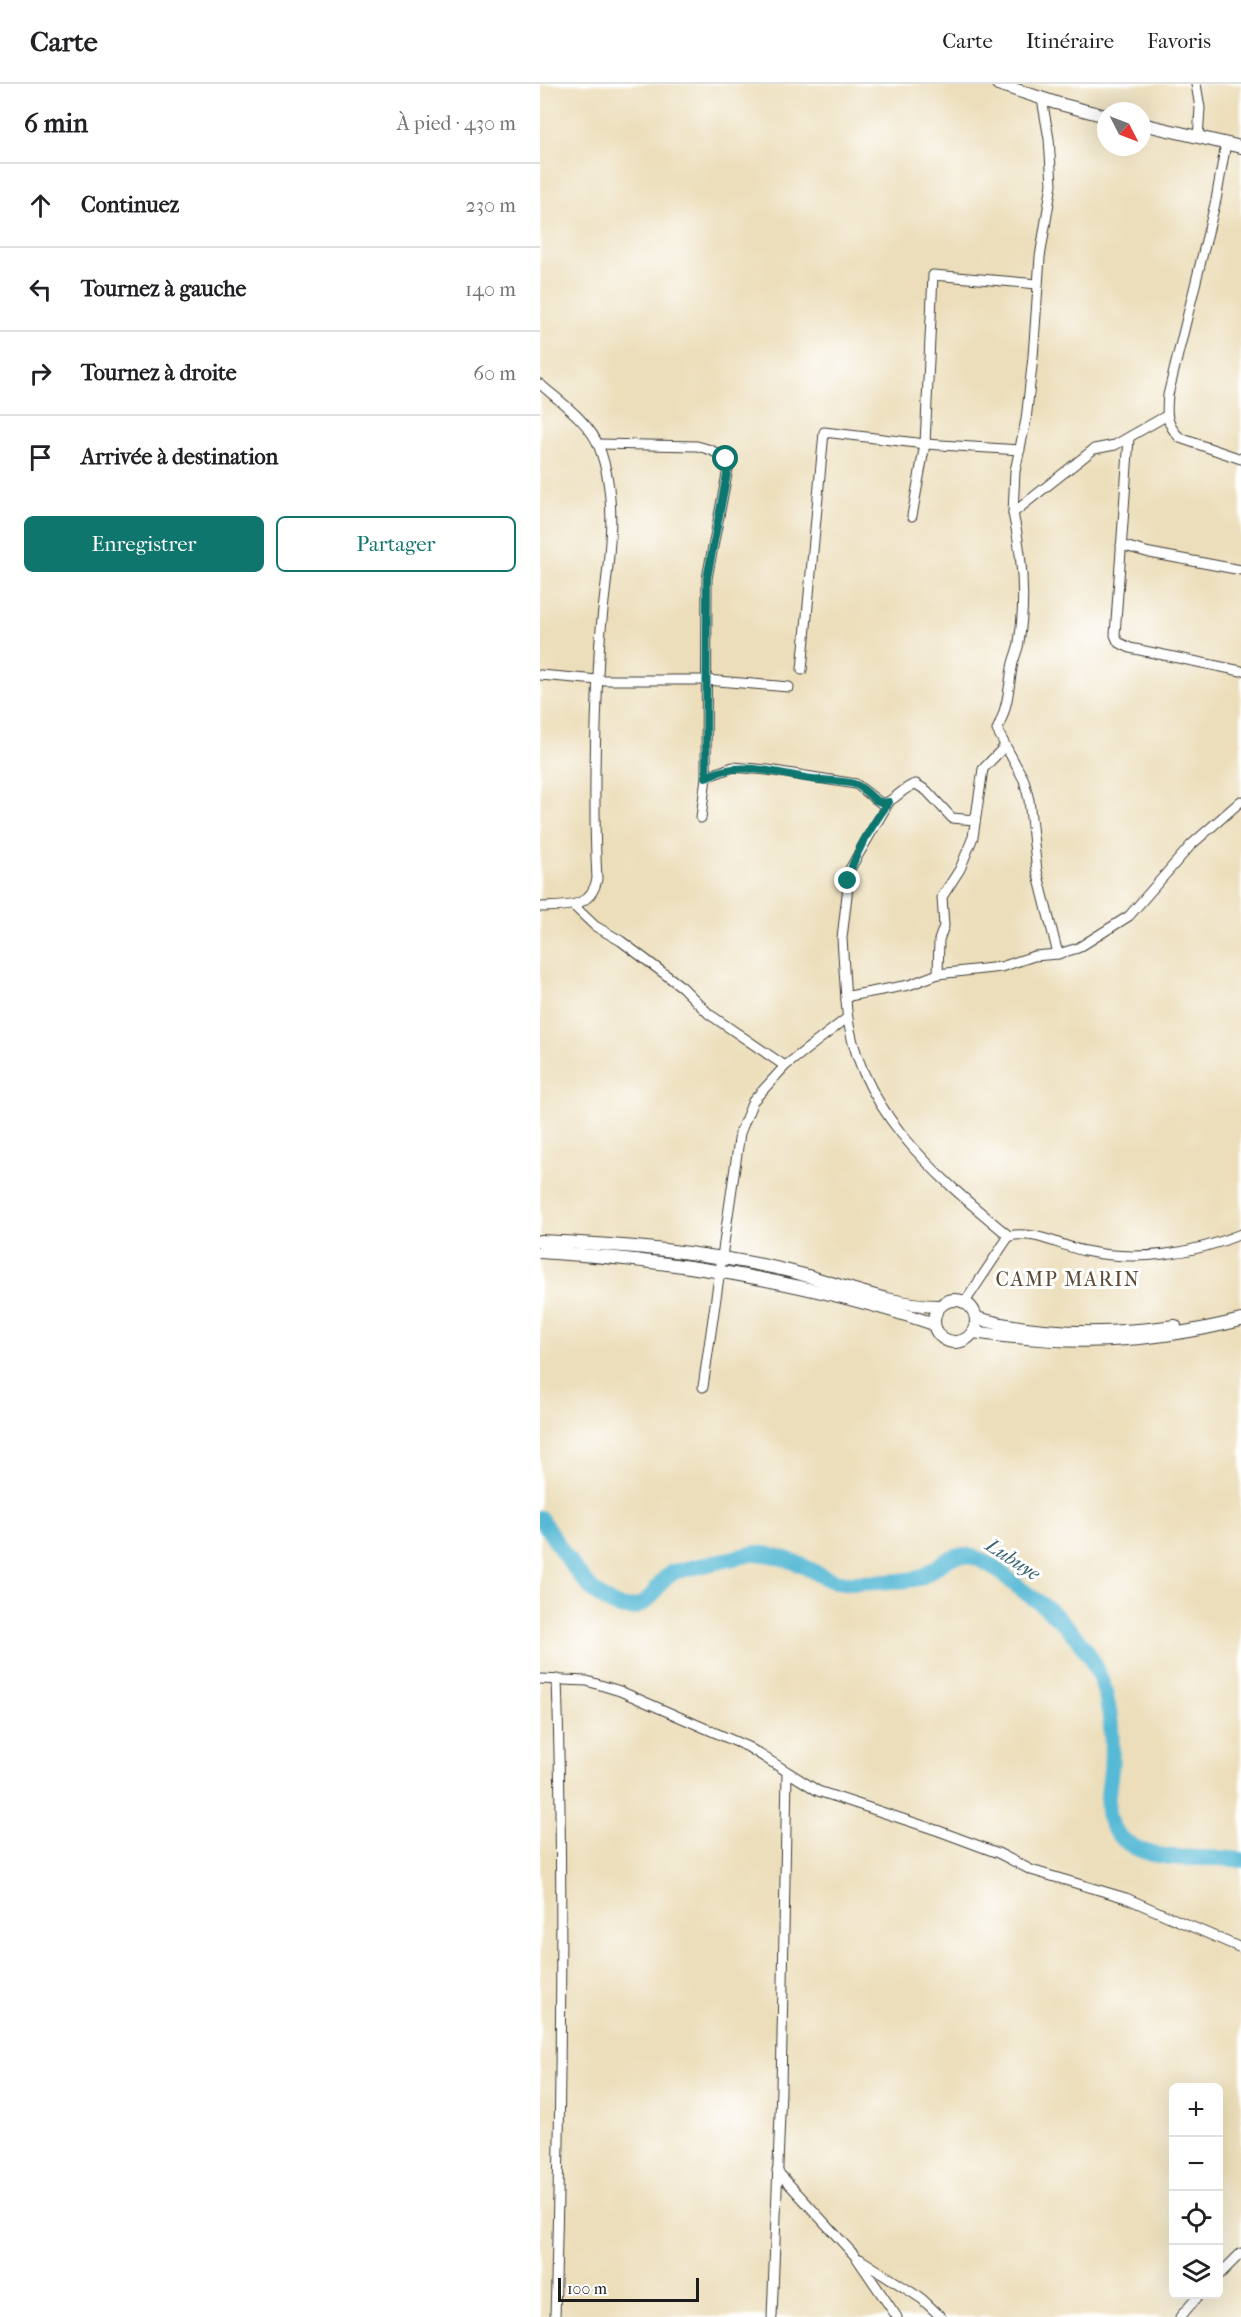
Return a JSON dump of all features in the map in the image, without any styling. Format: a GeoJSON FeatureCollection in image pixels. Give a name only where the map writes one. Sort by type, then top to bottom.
{"type":"FeatureCollection","features":[{"type":"Feature","properties":{"kind":"street"},"geometry":{"type":"LineString","coordinates":[[998,84],[1097,114]]}},
{"type":"Feature","properties":{"kind":"street"},"geometry":{"type":"LineString","coordinates":[[1196,84],[1200,108],[1198,138]]}},
{"type":"Feature","properties":{"kind":"street"},"geometry":{"type":"LineString","coordinates":[[1042,99],[1049,139],[1052,184],[1038,284],[1033,357],[1015,471],[1013,513],[1021,555],[1021,626],[1019,645],[1012,664],[1008,706],[997,730],[1018,767],[1029,800],[1037,871],[1058,954]]}},
{"type":"Feature","properties":{"kind":"street"},"geometry":{"type":"LineString","coordinates":[[1151,126],[1241,147]]}},
{"type":"Feature","properties":{"kind":"street"},"geometry":{"type":"LineString","coordinates":[[1226,143],[1216,200],[1168,395],[1166,416],[1173,431],[1180,438],[1241,459]]}},
{"type":"Feature","properties":{"kind":"street"},"geometry":{"type":"LineString","coordinates":[[912,516],[924,444],[933,274],[1038,284]]}},
{"type":"Feature","properties":{"kind":"street"},"geometry":{"type":"LineString","coordinates":[[540,384],[578,419],[598,444],[605,465],[610,497],[598,680],[594,822],[597,879],[590,896],[574,906],[540,907]]}},
{"type":"Feature","properties":{"kind":"street"},"geometry":{"type":"LineString","coordinates":[[1013,513],[1094,449],[1115,445],[1166,416]]}},
{"type":"Feature","properties":{"kind":"street"},"geometry":{"type":"LineString","coordinates":[[802,670],[824,432],[924,444],[1020,450]]}},
{"type":"Feature","properties":{"kind":"street"},"geometry":{"type":"LineString","coordinates":[[1129,438],[1114,635],[1118,642],[1130,648],[1241,671]]}},
{"type":"Feature","properties":{"kind":"street"},"geometry":{"type":"LineString","coordinates":[[598,444],[697,446],[711,450],[726,459],[728,469],[707,578],[706,777],[701,818]]}},
{"type":"Feature","properties":{"kind":"street"},"geometry":{"type":"LineString","coordinates":[[1121,545],[1150,553],[1241,570]]}},
{"type":"Feature","properties":{"kind":"street"},"geometry":{"type":"LineString","coordinates":[[540,675],[598,680],[706,680],[789,687]]}},
{"type":"Feature","properties":{"kind":"street"},"geometry":{"type":"LineString","coordinates":[[938,974],[939,940],[944,926],[942,897],[960,868],[973,837],[983,769],[1005,746]]}},
{"type":"Feature","properties":{"kind":"street"},"geometry":{"type":"LineString","coordinates":[[706,777],[733,767],[768,770],[856,784],[882,804],[889,802]]}},
{"type":"Feature","properties":{"kind":"street"},"geometry":{"type":"LineString","coordinates":[[975,820],[952,818],[927,791],[916,784],[906,787],[889,802],[850,869],[842,938],[847,1018],[867,1082],[896,1129],[920,1158],[960,1196],[1009,1236],[1031,1235],[1089,1252],[1142,1255],[1203,1247],[1241,1234]]}},
{"type":"Feature","properties":{"kind":"street"},"geometry":{"type":"LineString","coordinates":[[846,1000],[849,996],[909,985],[938,974],[1001,968],[1034,956],[1058,954],[1078,948],[1129,916],[1191,846],[1241,801]]}},
{"type":"Feature","properties":{"kind":"street"},"geometry":{"type":"LineString","coordinates":[[574,906],[595,926],[621,941],[682,987],[709,1014],[785,1066]]}},
{"type":"Feature","properties":{"kind":"street"},"geometry":{"type":"LineString","coordinates":[[704,1387],[740,1133],[753,1101],[785,1066],[847,1018]]}},
{"type":"Feature","properties":{"kind":"street"},"geometry":{"type":"LineString","coordinates":[[965,1302],[1009,1236]]}},
{"type":"Feature","properties":{"kind":"street"},"geometry":{"type":"LineString","coordinates":[[540,1241],[721,1257],[789,1271],[913,1304],[940,1306],[956,1300],[965,1302],[973,1309],[976,1318],[973,1332],[966,1339],[949,1342],[938,1335],[933,1324],[934,1315],[940,1306]]}},
{"type":"Feature","properties":{"kind":"street"},"geometry":{"type":"LineString","coordinates":[[540,1252],[668,1263],[790,1284],[881,1307],[933,1324]]}},
{"type":"Feature","properties":{"kind":"street"},"geometry":{"type":"LineString","coordinates":[[976,1318],[1020,1327],[1110,1331],[1153,1329],[1241,1314]]}},
{"type":"Feature","properties":{"kind":"street"},"geometry":{"type":"LineString","coordinates":[[973,1332],[1061,1341],[1142,1340],[1241,1320]]}},
{"type":"Feature","properties":{"kind":"street"},"geometry":{"type":"LineString","coordinates":[[540,1679],[587,1681],[629,1695],[748,1748],[818,1791],[998,1853],[1031,1870],[1126,1898],[1241,1948]]}},
{"type":"Feature","properties":{"kind":"street"},"geometry":{"type":"LineString","coordinates":[[555,2317],[562,2072],[563,1848],[557,1679]]}},
{"type":"Feature","properties":{"kind":"street"},"geometry":{"type":"LineString","coordinates":[[772,2317],[787,1773]]}},
{"type":"Feature","properties":{"kind":"street"},"geometry":{"type":"LineString","coordinates":[[777,2171],[856,2257],[897,2317]]}},
{"type":"Feature","properties":{"kind":"street"},"geometry":{"type":"LineString","coordinates":[[1223,2271],[1241,2253]]}},
{"type":"Feature","properties":{"kind":"street"},"geometry":{"type":"LineString","coordinates":[[856,2257],[922,2299],[941,2317]]}},
{"type":"Feature","properties":{"kind":"street"},"geometry":{"type":"LineString","coordinates":[[1180,2317],[1196,2299]]}},
{"type":"Feature","properties":{"kind":"waterway","name":"Lubuye"},"geometry":{"type":"LineString","coordinates":[[540,1518],[583,1579],[611,1604],[627,1608],[647,1601],[664,1579],[673,1572],[756,1553],[783,1558],[841,1583],[915,1579],[955,1556],[977,1558],[1049,1610],[1084,1647],[1096,1668],[1110,1714],[1112,1741],[1108,1811],[1116,1832],[1128,1843],[1142,1851],[1158,1855],[1241,1860]]}},
{"type":"Feature","properties":{"kind":"district","name":"CAMP MARIN"},"geometry":{"type":"Point","coordinates":[1068,1279]}},
{"type":"Feature","properties":{"kind":"route"},"geometry":{"type":"LineString","coordinates":[[726,459],[728,469],[707,578],[706,777],[717,771],[733,767],[768,770],[811,779],[856,784],[882,804],[889,802],[859,851],[850,869],[848,881]]}}]}
